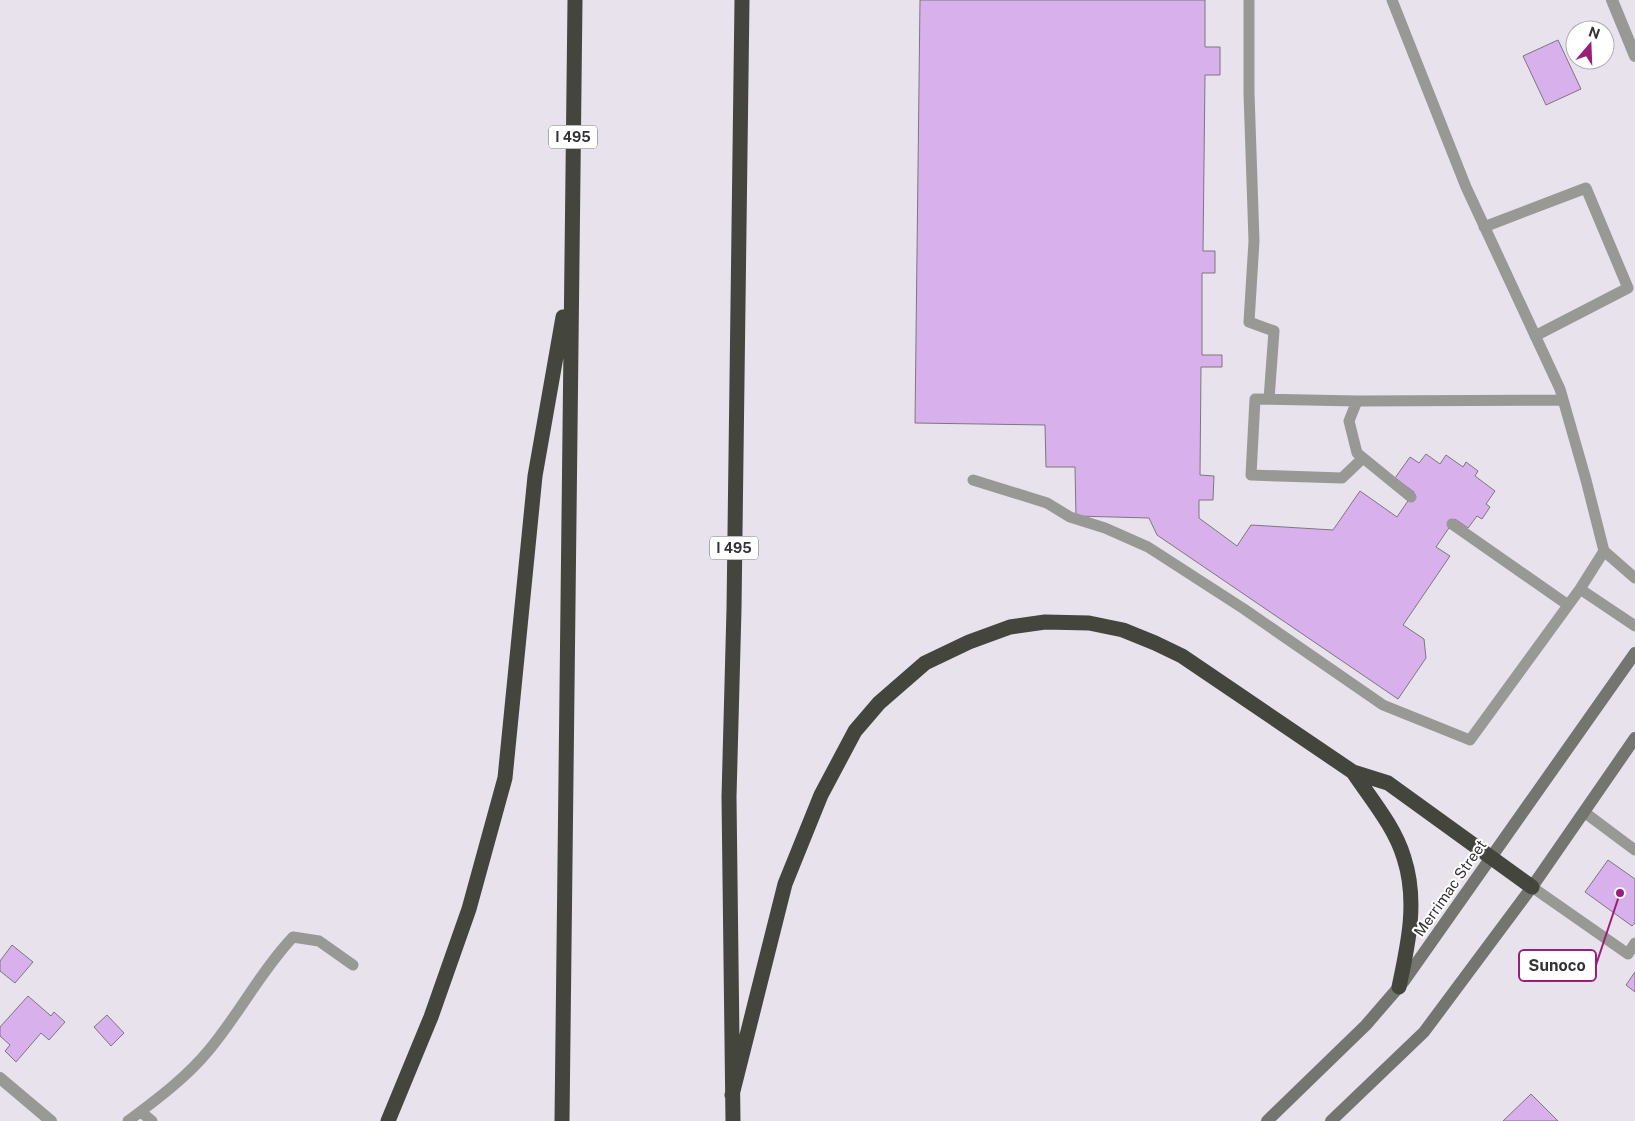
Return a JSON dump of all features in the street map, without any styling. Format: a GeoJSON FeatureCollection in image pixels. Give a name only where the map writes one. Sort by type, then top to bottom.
{"type":"FeatureCollection","features":[{"type":"Feature","properties":{"kind":"highway","name":"I 495"},"geometry":{"type":"LineString","coordinates":[[562,1121],[575,0]]}},
{"type":"Feature","properties":{"kind":"highway","name":"I 495"},"geometry":{"type":"LineString","coordinates":[[733,1121],[729,797],[734,619],[742,0]]}},
{"type":"Feature","properties":{"kind":"highway"},"geometry":{"type":"LineString","coordinates":[[388,1121],[432,1017],[468,909],[504,778],[535,476],[571,274]]}},
{"type":"Feature","properties":{"kind":"highway"},"geometry":{"type":"LineString","coordinates":[[732,1095],[784,884],[821,795],[855,731],[879,703],[925,663],[968,642],[1010,627],[1045,622],[1089,623],[1123,630],[1155,642],[1182,656],[1354,772],[1388,784],[1532,887]]}},
{"type":"Feature","properties":{"kind":"highway"},"geometry":{"type":"LineString","coordinates":[[1354,772],[1392,830],[1404,857],[1410,884],[1410,936],[1399,987]]}},
{"type":"Feature","properties":{"kind":"main road","name":"Merrimac Street"},"geometry":{"type":"LineString","coordinates":[[1267,1121],[1366,1025],[1399,987],[1635,653]]}},
{"type":"Feature","properties":{"kind":"main road"},"geometry":{"type":"LineString","coordinates":[[1331,1121],[1424,1032],[1532,887],[1635,738]]}},
{"type":"Feature","properties":{"kind":"street"},"geometry":{"type":"LineString","coordinates":[[1612,0],[1635,56]]}},
{"type":"Feature","properties":{"kind":"street"},"geometry":{"type":"LineString","coordinates":[[0,1078],[51,1121]]}},
{"type":"Feature","properties":{"kind":"lane"},"geometry":{"type":"LineString","coordinates":[[1249,0],[1249,93],[1254,241],[1249,322],[1274,331],[1269,399]]}},
{"type":"Feature","properties":{"kind":"lane"},"geometry":{"type":"LineString","coordinates":[[1392,0],[1466,186],[1560,389],[1604,551],[1635,578]]}},
{"type":"Feature","properties":{"kind":"lane"},"geometry":{"type":"LineString","coordinates":[[1484,227],[1586,188],[1628,288],[1535,336]]}},
{"type":"Feature","properties":{"kind":"lane"},"geometry":{"type":"LineString","coordinates":[[1363,458],[1342,478],[1250,475],[1255,399],[1356,401],[1563,400]]}},
{"type":"Feature","properties":{"kind":"lane"},"geometry":{"type":"LineString","coordinates":[[1356,401],[1349,421],[1357,453],[1410,497]]}},
{"type":"Feature","properties":{"kind":"lane"},"geometry":{"type":"LineString","coordinates":[[973,480],[1047,502],[1070,517],[1105,528],[1148,547],[1244,609],[1383,705],[1470,740],[1580,589],[1604,551]]}},
{"type":"Feature","properties":{"kind":"lane"},"geometry":{"type":"LineString","coordinates":[[1452,524],[1568,605]]}},
{"type":"Feature","properties":{"kind":"lane"},"geometry":{"type":"LineString","coordinates":[[1580,589],[1635,626]]}},
{"type":"Feature","properties":{"kind":"lane"},"geometry":{"type":"LineString","coordinates":[[1584,812],[1635,850]]}},
{"type":"Feature","properties":{"kind":"lane"},"geometry":{"type":"LineString","coordinates":[[1532,887],[1628,954],[1635,943]]}},
{"type":"Feature","properties":{"kind":"lane"},"geometry":{"type":"LineString","coordinates":[[128,1121],[174,1085],[208,1051],[277,954],[293,937],[319,942],[353,965]]}},
{"type":"Feature","properties":{"kind":"lane"},"geometry":{"type":"LineString","coordinates":[[141,1112],[152,1121]]}},
{"type":"Feature","properties":{"kind":"building"},"geometry":{"type":"Polygon","coordinates":[[[920,0],[1205,0],[1205,47],[1220,47],[1220,75],[1205,75],[1203,251],[1215,251],[1215,273],[1202,273],[1202,355],[1222,355],[1222,367],[1201,367],[1200,475],[1214,476],[1213,500],[1199,500],[1199,518],[1237,546],[1251,525],[1333,530],[1360,491],[1397,517],[1414,492],[1395,478],[1410,457],[1419,463],[1426,454],[1440,464],[1446,455],[1463,467],[1466,462],[1478,471],[1475,476],[1495,491],[1486,504],[1490,507],[1482,519],[1477,516],[1468,528],[1455,519],[1436,547],[1450,556],[1403,625],[1424,639],[1426,658],[1398,699],[1157,535],[1149,518],[1076,516],[1075,467],[1046,467],[1045,425],[915,423],[920,0]]]}},
{"type":"Feature","properties":{"kind":"building"},"geometry":{"type":"Polygon","coordinates":[[[1558,40],[1565,55],[1565,70],[1572,70],[1581,89],[1546,105],[1523,56],[1558,40]]]}},
{"type":"Feature","properties":{"kind":"building"},"geometry":{"type":"Polygon","coordinates":[[[1608,860],[1635,879],[1635,923],[1632,926],[1585,892],[1608,860]]]}},
{"type":"Feature","properties":{"kind":"building"},"geometry":{"type":"Polygon","coordinates":[[[12,945],[33,962],[15,983],[0,971],[0,961],[12,945]]]}},
{"type":"Feature","properties":{"kind":"building"},"geometry":{"type":"Polygon","coordinates":[[[1635,972],[1635,992],[1626,985],[1635,972]]]}},
{"type":"Feature","properties":{"kind":"building"},"geometry":{"type":"Polygon","coordinates":[[[28,996],[51,1016],[54,1012],[65,1022],[49,1040],[41,1033],[16,1062],[5,1051],[10,1045],[0,1036],[0,1027],[28,996]]]}},
{"type":"Feature","properties":{"kind":"building"},"geometry":{"type":"Polygon","coordinates":[[[107,1015],[124,1033],[111,1046],[94,1027],[107,1015]]]}},
{"type":"Feature","properties":{"kind":"building"},"geometry":{"type":"Polygon","coordinates":[[[1531,1094],[1558,1121],[1503,1121],[1531,1094]]]}},
{"type":"Feature","properties":{"kind":"place","name":"Sunoco"},"geometry":{"type":"Point","coordinates":[1620,893]}}]}
